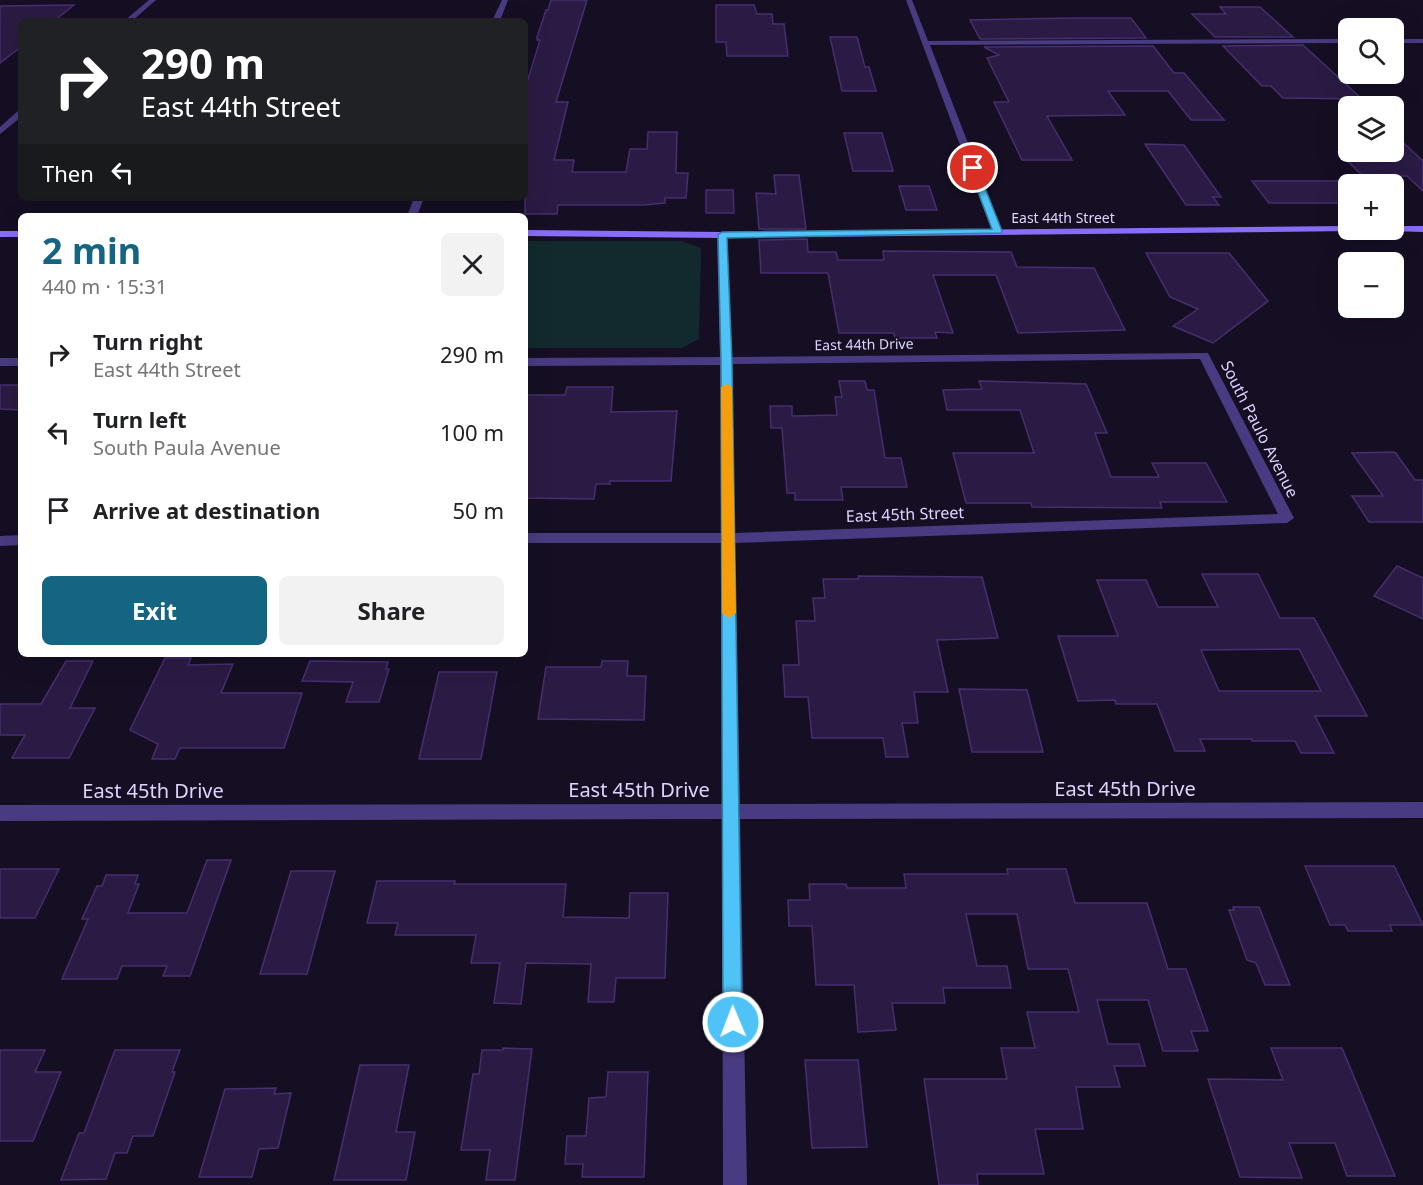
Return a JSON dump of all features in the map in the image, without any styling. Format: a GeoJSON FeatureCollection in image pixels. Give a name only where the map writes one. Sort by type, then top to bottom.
{"type":"FeatureCollection","features":[{"type":"Feature","properties":{"kind":"street"},"geometry":{"type":"LineString","coordinates":[[132,18],[153,0]]}},
{"type":"Feature","properties":{"kind":"street"},"geometry":{"type":"LineString","coordinates":[[497,18],[505,0]]}},
{"type":"Feature","properties":{"kind":"street"},"geometry":{"type":"LineString","coordinates":[[909,0],[997,231]]}},
{"type":"Feature","properties":{"kind":"street"},"geometry":{"type":"LineString","coordinates":[[925,43],[1338,41]]}},
{"type":"Feature","properties":{"kind":"street"},"geometry":{"type":"LineString","coordinates":[[1404,41],[1423,41]]}},
{"type":"Feature","properties":{"kind":"street"},"geometry":{"type":"LineString","coordinates":[[0,131],[18,116]]}},
{"type":"Feature","properties":{"kind":"street","name":"East 44th Street"},"geometry":{"type":"LineString","coordinates":[[528,233],[722,235],[1338,229]]}},
{"type":"Feature","properties":{"kind":"street"},"geometry":{"type":"LineString","coordinates":[[1404,229],[1423,229]]}},
{"type":"Feature","properties":{"kind":"street"},"geometry":{"type":"LineString","coordinates":[[0,234],[18,234]]}},
{"type":"Feature","properties":{"kind":"street"},"geometry":{"type":"LineString","coordinates":[[722,235],[729,538],[735,1185]]}},
{"type":"Feature","properties":{"kind":"street","name":"East 44th Drive"},"geometry":{"type":"LineString","coordinates":[[528,362],[726,362],[1203,355]]}},
{"type":"Feature","properties":{"kind":"street","name":"South Paulo Avenue"},"geometry":{"type":"LineString","coordinates":[[1203,355],[1287,518]]}},
{"type":"Feature","properties":{"kind":"street"},"geometry":{"type":"LineString","coordinates":[[0,362],[18,362]]}},
{"type":"Feature","properties":{"kind":"street","name":"East 45th Street"},"geometry":{"type":"LineString","coordinates":[[528,538],[729,538],[1287,518]]}},
{"type":"Feature","properties":{"kind":"street"},"geometry":{"type":"LineString","coordinates":[[0,541],[18,540]]}},
{"type":"Feature","properties":{"kind":"street","name":"East 45th Drive"},"geometry":{"type":"LineString","coordinates":[[0,813],[1423,810]]}},
{"type":"Feature","properties":{"kind":"green space"},"geometry":{"type":"Polygon","coordinates":[[[528,241],[682,241],[701,248],[699,339],[682,348],[528,348],[528,241]]]}},
{"type":"Feature","properties":{"kind":"building"},"geometry":{"type":"Polygon","coordinates":[[[551,0],[587,0],[556,102],[568,102],[554,160],[574,160],[572,172],[626,172],[630,149],[647,149],[648,132],[677,132],[676,173],[688,173],[686,198],[665,198],[665,203],[644,205],[558,205],[557,214],[525,213],[525,201],[528,201],[528,79],[540,40],[537,40],[537,37],[546,10],[551,0]]]}},
{"type":"Feature","properties":{"kind":"building"},"geometry":{"type":"Polygon","coordinates":[[[74,5],[58,18],[18,18],[18,49],[0,63],[0,6],[74,5]]]}},
{"type":"Feature","properties":{"kind":"building"},"geometry":{"type":"Polygon","coordinates":[[[716,5],[754,5],[757,14],[772,14],[773,24],[784,24],[788,56],[727,56],[726,42],[716,42],[716,5]]]}},
{"type":"Feature","properties":{"kind":"building"},"geometry":{"type":"Polygon","coordinates":[[[1220,7],[1260,7],[1293,37],[1215,37],[1192,14],[1226,14],[1220,7]]]}},
{"type":"Feature","properties":{"kind":"building"},"geometry":{"type":"Polygon","coordinates":[[[1131,18],[1146,38],[980,39],[970,20],[1131,18]]]}},
{"type":"Feature","properties":{"kind":"building"},"geometry":{"type":"Polygon","coordinates":[[[830,37],[857,37],[865,67],[869,67],[876,91],[842,91],[830,37]]]}},
{"type":"Feature","properties":{"kind":"building"},"geometry":{"type":"Polygon","coordinates":[[[1303,45],[1338,77],[1338,84],[1346,84],[1359,96],[1338,96],[1338,99],[1283,98],[1271,86],[1262,86],[1223,46],[1303,45]]]}},
{"type":"Feature","properties":{"kind":"building"},"geometry":{"type":"Polygon","coordinates":[[[1153,46],[1174,73],[1184,73],[1224,120],[1191,120],[1168,91],[1108,91],[1125,115],[1047,116],[1072,160],[1022,160],[994,102],[1009,102],[987,58],[999,55],[984,47],[1153,46]]]}},
{"type":"Feature","properties":{"kind":"building"},"geometry":{"type":"Polygon","coordinates":[[[844,133],[882,133],[893,171],[853,171],[844,133]]]}},
{"type":"Feature","properties":{"kind":"building"},"geometry":{"type":"Polygon","coordinates":[[[1404,143],[1423,161],[1423,191],[1404,174],[1361,174],[1348,162],[1404,162],[1404,143]]]}},
{"type":"Feature","properties":{"kind":"building"},"geometry":{"type":"Polygon","coordinates":[[[1145,144],[1184,145],[1221,197],[1213,197],[1219,205],[1186,205],[1145,144]]]}},
{"type":"Feature","properties":{"kind":"building"},"geometry":{"type":"Polygon","coordinates":[[[774,175],[799,175],[806,229],[759,229],[756,193],[776,194],[774,175]]]}},
{"type":"Feature","properties":{"kind":"building"},"geometry":{"type":"Polygon","coordinates":[[[1252,181],[1338,181],[1338,203],[1269,203],[1252,181]]]}},
{"type":"Feature","properties":{"kind":"building"},"geometry":{"type":"Polygon","coordinates":[[[899,186],[929,186],[937,210],[906,210],[899,186]]]}},
{"type":"Feature","properties":{"kind":"building"},"geometry":{"type":"Polygon","coordinates":[[[706,190],[733,190],[734,213],[706,213],[706,190]]]}},
{"type":"Feature","properties":{"kind":"building"},"geometry":{"type":"Polygon","coordinates":[[[807,239],[808,252],[836,252],[838,260],[884,260],[883,251],[1011,252],[1017,267],[1094,268],[1125,330],[1018,333],[996,275],[933,275],[953,333],[935,332],[937,338],[895,338],[894,333],[839,333],[828,273],[761,273],[759,240],[807,239]]]}},
{"type":"Feature","properties":{"kind":"building"},"geometry":{"type":"Polygon","coordinates":[[[1146,253],[1229,253],[1268,301],[1213,343],[1173,326],[1198,309],[1170,297],[1146,253]]]}},
{"type":"Feature","properties":{"kind":"building"},"geometry":{"type":"Polygon","coordinates":[[[839,381],[865,381],[867,390],[874,390],[885,458],[901,458],[907,487],[841,487],[843,500],[795,500],[795,493],[787,493],[782,428],[771,428],[770,406],[792,406],[792,416],[837,415],[835,397],[842,397],[839,381]]]}},
{"type":"Feature","properties":{"kind":"building"},"geometry":{"type":"Polygon","coordinates":[[[979,381],[1086,384],[1107,433],[1095,433],[1111,477],[1159,477],[1152,463],[1206,463],[1227,502],[1160,502],[1162,508],[1032,507],[1031,503],[966,503],[953,453],[1034,453],[1020,410],[947,410],[943,390],[982,389],[979,381]]]}},
{"type":"Feature","properties":{"kind":"building"},"geometry":{"type":"Polygon","coordinates":[[[0,385],[18,385],[18,410],[0,409],[0,385]]]}},
{"type":"Feature","properties":{"kind":"building"},"geometry":{"type":"Polygon","coordinates":[[[567,387],[613,387],[611,412],[677,411],[671,481],[610,481],[610,484],[596,484],[594,499],[528,498],[528,395],[565,395],[567,387]]]}},
{"type":"Feature","properties":{"kind":"building"},"geometry":{"type":"Polygon","coordinates":[[[1395,452],[1415,480],[1423,480],[1423,522],[1369,522],[1352,496],[1383,496],[1352,453],[1395,452]]]}},
{"type":"Feature","properties":{"kind":"building"},"geometry":{"type":"Polygon","coordinates":[[[1397,566],[1423,578],[1423,619],[1374,596],[1397,566]]]}},
{"type":"Feature","properties":{"kind":"building"},"geometry":{"type":"Polygon","coordinates":[[[1202,574],[1258,574],[1280,618],[1314,618],[1367,716],[1315,716],[1334,753],[1301,753],[1295,741],[1252,741],[1252,739],[1200,739],[1205,751],[1175,751],[1157,704],[1116,704],[1115,700],[1078,701],[1058,636],[1118,636],[1097,580],[1146,580],[1158,607],[1218,607],[1202,574]],[[1299,649],[1201,650],[1219,691],[1321,691],[1299,649]]]}},
{"type":"Feature","properties":{"kind":"building"},"geometry":{"type":"Polygon","coordinates":[[[858,576],[982,577],[998,638],[937,640],[948,692],[914,692],[918,723],[902,723],[908,757],[886,757],[883,738],[812,738],[808,697],[785,697],[783,665],[799,665],[796,621],[815,621],[813,598],[825,598],[823,579],[859,579],[858,576]]]}},
{"type":"Feature","properties":{"kind":"building"},"geometry":{"type":"Polygon","coordinates":[[[165,658],[191,658],[188,665],[233,664],[221,693],[302,693],[284,748],[180,748],[175,759],[152,759],[158,744],[130,730],[165,658]]]}},
{"type":"Feature","properties":{"kind":"building"},"geometry":{"type":"Polygon","coordinates":[[[66,661],[93,661],[70,708],[95,708],[69,758],[12,758],[25,735],[0,735],[0,704],[41,704],[66,661]]]}},
{"type":"Feature","properties":{"kind":"building"},"geometry":{"type":"Polygon","coordinates":[[[310,661],[388,662],[386,669],[389,669],[379,702],[346,702],[353,682],[302,681],[310,661]]]}},
{"type":"Feature","properties":{"kind":"building"},"geometry":{"type":"Polygon","coordinates":[[[602,661],[628,661],[627,676],[646,676],[644,720],[538,719],[546,667],[601,667],[602,661]]]}},
{"type":"Feature","properties":{"kind":"building"},"geometry":{"type":"Polygon","coordinates":[[[439,672],[497,672],[481,759],[419,759],[439,672]]]}},
{"type":"Feature","properties":{"kind":"building"},"geometry":{"type":"Polygon","coordinates":[[[959,689],[1027,690],[1043,752],[972,752],[959,689]]]}},
{"type":"Feature","properties":{"kind":"building"},"geometry":{"type":"Polygon","coordinates":[[[207,860],[231,860],[190,976],[163,976],[167,966],[122,966],[117,979],[62,979],[88,919],[82,919],[97,886],[102,886],[106,875],[138,875],[135,884],[139,884],[128,913],[187,913],[207,860]]]}},
{"type":"Feature","properties":{"kind":"building"},"geometry":{"type":"Polygon","coordinates":[[[1305,866],[1394,866],[1423,925],[1390,925],[1392,931],[1348,931],[1345,925],[1330,925],[1305,866]]]}},
{"type":"Feature","properties":{"kind":"building"},"geometry":{"type":"Polygon","coordinates":[[[0,869],[59,869],[35,918],[0,918],[0,869]]]}},
{"type":"Feature","properties":{"kind":"building"},"geometry":{"type":"Polygon","coordinates":[[[1007,869],[1066,869],[1075,903],[1147,903],[1168,969],[1186,969],[1208,1031],[1191,1031],[1198,1051],[1163,1051],[1148,1000],[1097,1000],[1108,1044],[1139,1044],[1145,1066],[1114,1066],[1120,1087],[1076,1087],[1083,1129],[1035,1129],[1044,1174],[977,1174],[978,1185],[939,1185],[924,1079],[1007,1079],[1001,1048],[1035,1048],[1027,1012],[1079,1012],[1068,969],[1028,969],[1017,914],[966,914],[977,966],[1007,966],[1011,988],[943,988],[945,1003],[892,1003],[896,1030],[858,1032],[854,985],[816,985],[812,926],[789,926],[788,900],[810,900],[809,884],[846,884],[847,888],[906,888],[904,874],[1008,874],[1007,869]]]}},
{"type":"Feature","properties":{"kind":"building"},"geometry":{"type":"Polygon","coordinates":[[[291,871],[335,871],[307,974],[260,974],[291,871]]]}},
{"type":"Feature","properties":{"kind":"building"},"geometry":{"type":"Polygon","coordinates":[[[377,881],[566,884],[563,917],[629,918],[630,893],[668,893],[665,978],[616,978],[614,1002],[588,1002],[591,964],[526,963],[521,1004],[494,1003],[500,963],[471,963],[476,935],[395,935],[398,923],[367,923],[377,881]]]}},
{"type":"Feature","properties":{"kind":"building"},"geometry":{"type":"Polygon","coordinates":[[[1233,907],[1259,907],[1290,985],[1265,985],[1256,963],[1247,960],[1229,910],[1234,910],[1233,907]]]}},
{"type":"Feature","properties":{"kind":"building"},"geometry":{"type":"Polygon","coordinates":[[[503,1048],[532,1049],[515,1180],[486,1180],[490,1150],[461,1150],[473,1074],[479,1074],[482,1050],[503,1050],[503,1048]]]}},
{"type":"Feature","properties":{"kind":"building"},"geometry":{"type":"Polygon","coordinates":[[[1271,1048],[1342,1048],[1395,1176],[1347,1176],[1335,1143],[1289,1143],[1302,1178],[1240,1177],[1208,1079],[1283,1080],[1271,1048]]]}},
{"type":"Feature","properties":{"kind":"building"},"geometry":{"type":"Polygon","coordinates":[[[0,1050],[45,1050],[35,1072],[61,1072],[33,1141],[0,1141],[0,1050]]]}},
{"type":"Feature","properties":{"kind":"building"},"geometry":{"type":"Polygon","coordinates":[[[115,1050],[180,1050],[172,1072],[175,1072],[153,1136],[133,1136],[127,1153],[115,1153],[106,1179],[61,1180],[79,1133],[84,1133],[115,1050]]]}},
{"type":"Feature","properties":{"kind":"building"},"geometry":{"type":"Polygon","coordinates":[[[805,1060],[858,1060],[867,1147],[812,1148],[805,1060]]]}},
{"type":"Feature","properties":{"kind":"building"},"geometry":{"type":"Polygon","coordinates":[[[360,1065],[409,1065],[396,1132],[415,1132],[406,1180],[334,1180],[360,1065]]]}},
{"type":"Feature","properties":{"kind":"building"},"geometry":{"type":"Polygon","coordinates":[[[608,1072],[648,1072],[644,1177],[582,1177],[583,1164],[565,1164],[567,1136],[586,1136],[589,1098],[606,1097],[608,1072]]]}},
{"type":"Feature","properties":{"kind":"building"},"geometry":{"type":"Polygon","coordinates":[[[276,1088],[274,1094],[291,1093],[278,1148],[259,1149],[252,1177],[199,1177],[225,1089],[276,1088]]]}},
{"type":"Feature","properties":{"kind":"slow traffic"},"geometry":{"type":"LineString","coordinates":[[727,387],[729,613]]}},
{"type":"Feature","properties":{"kind":"route"},"geometry":{"type":"LineString","coordinates":[[733,1022],[729,538],[722,235],[997,231],[973,168]]}}]}
